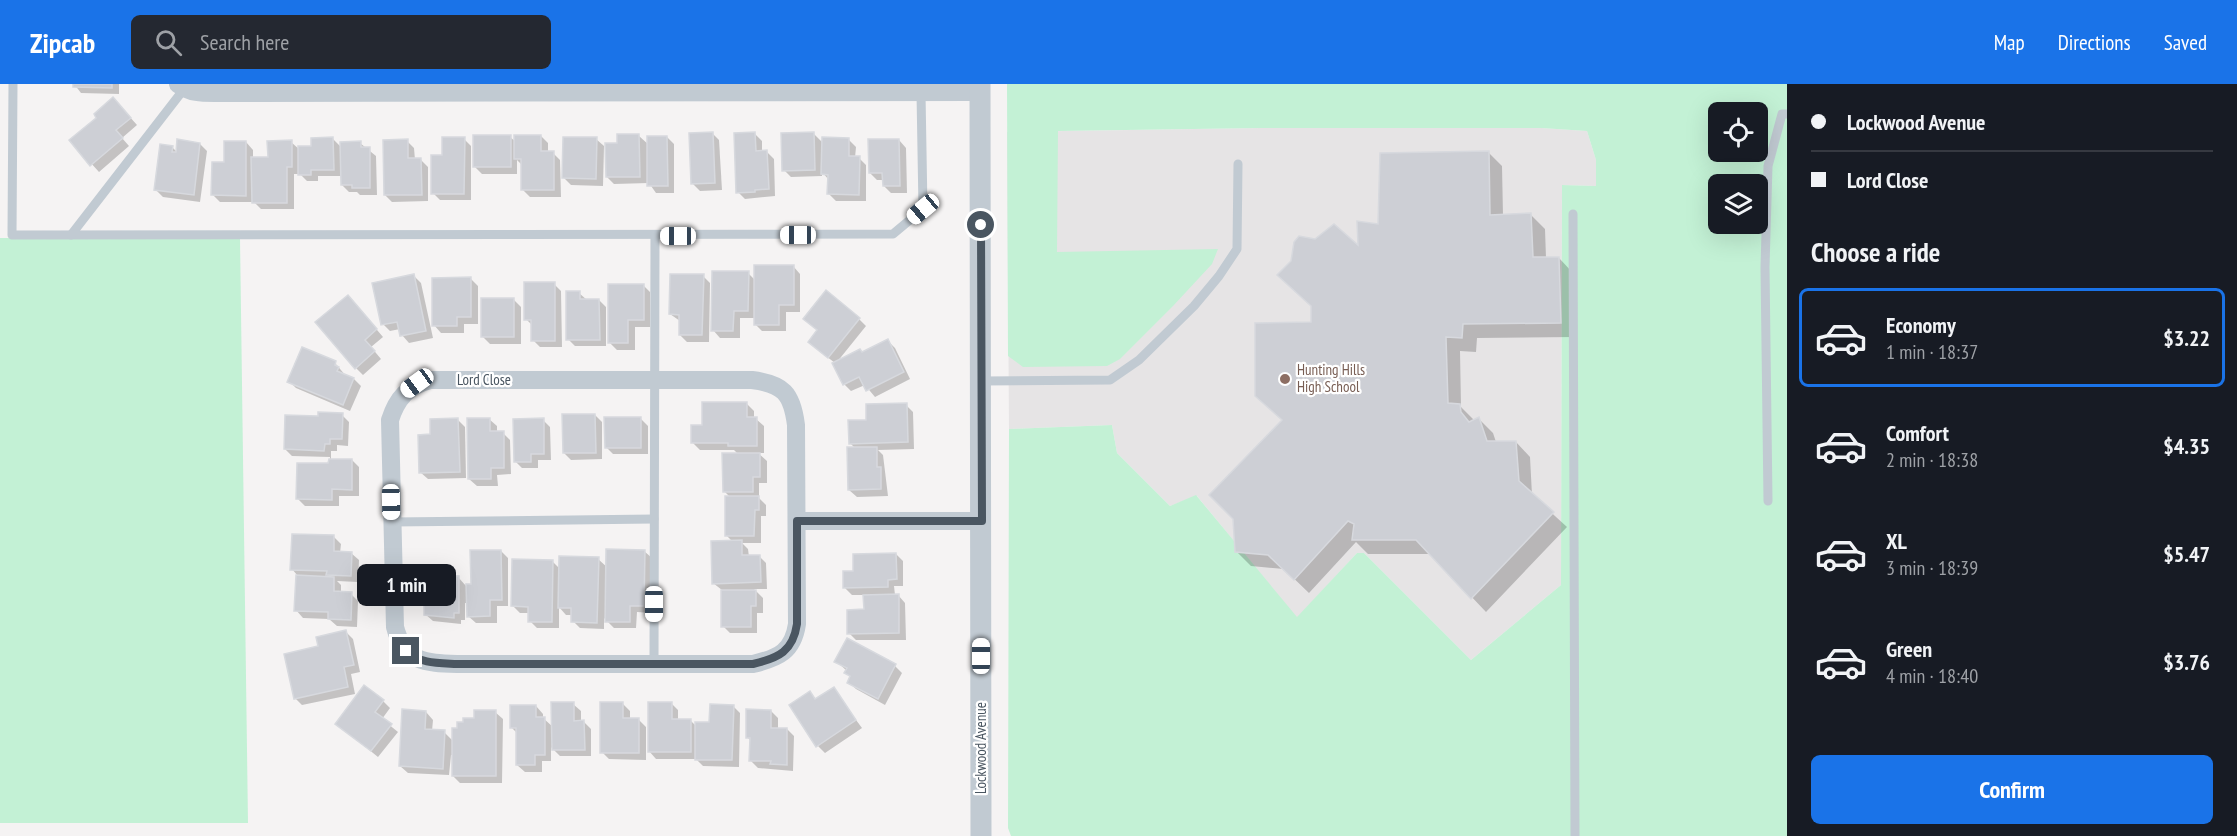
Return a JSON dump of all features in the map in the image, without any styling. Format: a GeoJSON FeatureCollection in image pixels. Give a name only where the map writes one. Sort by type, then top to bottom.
{"type":"FeatureCollection","features":[{"type":"Feature","properties":{"kind":"street"},"geometry":{"type":"LineString","coordinates":[[181,86],[198,93],[795,88],[921,93],[980,88]]}},
{"type":"Feature","properties":{"kind":"street","name":"Lockwood Avenue"},"geometry":{"type":"LineString","coordinates":[[980,88],[981,836]]}},
{"type":"Feature","properties":{"kind":"street","name":"Lord Close"},"geometry":{"type":"LineString","coordinates":[[430,380],[752,380],[770,382],[783,389],[791,400],[796,425],[797,521],[795,638],[788,648],[767,661],[753,664],[430,663],[415,658],[398,641],[395,627],[390,420],[398,400],[405,392],[417,383],[430,380]]}},
{"type":"Feature","properties":{"kind":"street"},"geometry":{"type":"LineString","coordinates":[[797,521],[982,521]]}},
{"type":"Feature","properties":{"kind":"lane"},"geometry":{"type":"LineString","coordinates":[[13,84],[12,235],[893,234],[923,209],[921,93]]}},
{"type":"Feature","properties":{"kind":"lane"},"geometry":{"type":"LineString","coordinates":[[71,235],[181,86]]}},
{"type":"Feature","properties":{"kind":"lane"},"geometry":{"type":"LineString","coordinates":[[1768,501],[1765,267],[1768,166],[1782,114],[1787,114]]}},
{"type":"Feature","properties":{"kind":"lane"},"geometry":{"type":"LineString","coordinates":[[982,381],[1110,380],[1139,360],[1194,306],[1219,276],[1237,249],[1238,164]]}},
{"type":"Feature","properties":{"kind":"lane"},"geometry":{"type":"LineString","coordinates":[[1573,214],[1575,836]]}},
{"type":"Feature","properties":{"kind":"lane"},"geometry":{"type":"LineString","coordinates":[[654,664],[655,236]]}},
{"type":"Feature","properties":{"kind":"lane"},"geometry":{"type":"LineString","coordinates":[[392,522],[654,519]]}},
{"type":"Feature","properties":{"kind":"shaded area","name":"Hunting Hills High School"},"geometry":{"type":"Polygon","coordinates":[[[1261,128],[1541,128],[1587,131],[1596,160],[1596,186],[1562,185],[1561,585],[1471,660],[1364,553],[1357,553],[1297,618],[1197,496],[1170,506],[1117,453],[1112,425],[1009,429],[1007,132],[1261,128]]]}},
{"type":"Feature","properties":{"kind":"green space"},"geometry":{"type":"Polygon","coordinates":[[[1007,84],[1787,84],[1787,836],[1011,836],[1008,828],[1009,429],[1112,425],[1117,453],[1170,506],[1196,495],[1297,617],[1357,553],[1364,553],[1471,660],[1561,585],[1562,185],[1596,186],[1596,160],[1587,131],[1541,128],[1261,128],[1058,131],[1057,252],[1218,249],[1212,264],[1120,359],[1107,366],[1023,367],[1008,356],[1007,84]]]}},
{"type":"Feature","properties":{"kind":"green space"},"geometry":{"type":"Polygon","coordinates":[[[0,238],[240,238],[248,823],[0,823],[0,238]]]}},
{"type":"Feature","properties":{"kind":"building"},"geometry":{"type":"Polygon","coordinates":[[[73,84],[112,84],[112,88],[73,87],[73,84]]]}},
{"type":"Feature","properties":{"kind":"building"},"geometry":{"type":"Polygon","coordinates":[[[113,97],[131,118],[116,130],[123,138],[90,166],[69,140],[96,118],[94,114],[113,97]]]}},
{"type":"Feature","properties":{"kind":"building"},"geometry":{"type":"Polygon","coordinates":[[[713,132],[715,183],[691,184],[689,133],[713,132]]]}},
{"type":"Feature","properties":{"kind":"building"},"geometry":{"type":"Polygon","coordinates":[[[755,132],[756,151],[767,150],[769,189],[736,193],[734,133],[755,132]]]}},
{"type":"Feature","properties":{"kind":"building"},"geometry":{"type":"Polygon","coordinates":[[[814,132],[815,170],[782,171],[781,133],[814,132]]]}},
{"type":"Feature","properties":{"kind":"building"},"geometry":{"type":"Polygon","coordinates":[[[617,134],[639,134],[640,177],[606,177],[605,143],[617,143],[617,134]]]}},
{"type":"Feature","properties":{"kind":"building"},"geometry":{"type":"Polygon","coordinates":[[[473,135],[511,135],[511,167],[473,167],[473,135]]]}},
{"type":"Feature","properties":{"kind":"building"},"geometry":{"type":"Polygon","coordinates":[[[514,135],[541,135],[541,151],[554,151],[554,190],[521,190],[521,159],[514,159],[514,135]]]}},
{"type":"Feature","properties":{"kind":"building"},"geometry":{"type":"Polygon","coordinates":[[[647,136],[667,136],[668,186],[647,186],[647,136]]]}},
{"type":"Feature","properties":{"kind":"building"},"geometry":{"type":"Polygon","coordinates":[[[333,137],[334,170],[311,170],[311,175],[298,175],[298,146],[311,146],[311,138],[333,137]]]}},
{"type":"Feature","properties":{"kind":"building"},"geometry":{"type":"Polygon","coordinates":[[[442,137],[465,137],[464,194],[431,194],[431,155],[442,155],[442,137]]]}},
{"type":"Feature","properties":{"kind":"building"},"geometry":{"type":"Polygon","coordinates":[[[563,137],[597,137],[596,179],[562,178],[563,137]]]}},
{"type":"Feature","properties":{"kind":"building"},"geometry":{"type":"Polygon","coordinates":[[[822,137],[849,138],[849,156],[860,156],[859,195],[827,194],[828,175],[821,174],[822,137]]]}},
{"type":"Feature","properties":{"kind":"building"},"geometry":{"type":"Polygon","coordinates":[[[177,139],[200,143],[194,195],[154,190],[160,144],[173,146],[172,152],[176,152],[177,139]]]}},
{"type":"Feature","properties":{"kind":"building"},"geometry":{"type":"Polygon","coordinates":[[[408,139],[408,158],[421,158],[422,195],[384,195],[383,140],[408,139]]]}},
{"type":"Feature","properties":{"kind":"building"},"geometry":{"type":"Polygon","coordinates":[[[868,139],[899,139],[900,186],[883,186],[882,173],[869,173],[868,139]]]}},
{"type":"Feature","properties":{"kind":"building"},"geometry":{"type":"Polygon","coordinates":[[[292,140],[292,167],[287,167],[287,203],[252,203],[251,157],[268,157],[267,141],[292,140]]]}},
{"type":"Feature","properties":{"kind":"building"},"geometry":{"type":"Polygon","coordinates":[[[224,141],[246,141],[246,196],[211,195],[212,162],[224,162],[224,141]]]}},
{"type":"Feature","properties":{"kind":"building"},"geometry":{"type":"Polygon","coordinates":[[[361,141],[361,147],[370,147],[370,188],[352,188],[352,185],[341,185],[340,142],[361,141]]]}},
{"type":"Feature","properties":{"kind":"building"},"geometry":{"type":"Polygon","coordinates":[[[1489,151],[1490,215],[1531,213],[1533,257],[1559,257],[1561,323],[1463,324],[1462,338],[1446,337],[1448,403],[1460,404],[1461,412],[1469,422],[1479,417],[1487,441],[1516,441],[1519,481],[1554,512],[1471,599],[1416,540],[1352,540],[1354,524],[1348,521],[1294,580],[1268,555],[1235,552],[1233,519],[1209,495],[1282,420],[1255,396],[1255,323],[1311,322],[1311,306],[1277,275],[1291,261],[1294,242],[1299,236],[1315,239],[1334,224],[1358,245],[1357,221],[1378,224],[1380,153],[1489,151]]]}},
{"type":"Feature","properties":{"kind":"building"},"geometry":{"type":"Polygon","coordinates":[[[754,265],[794,265],[794,305],[779,305],[779,325],[754,325],[754,265]]]}},
{"type":"Feature","properties":{"kind":"building"},"geometry":{"type":"Polygon","coordinates":[[[712,271],[749,271],[748,311],[734,311],[733,331],[711,331],[712,271]]]}},
{"type":"Feature","properties":{"kind":"building"},"geometry":{"type":"Polygon","coordinates":[[[414,274],[426,331],[400,336],[397,322],[381,325],[372,283],[414,274]]]}},
{"type":"Feature","properties":{"kind":"building"},"geometry":{"type":"Polygon","coordinates":[[[670,274],[704,274],[702,335],[679,335],[679,315],[669,314],[670,274]]]}},
{"type":"Feature","properties":{"kind":"building"},"geometry":{"type":"Polygon","coordinates":[[[471,277],[471,317],[457,317],[457,326],[432,326],[432,278],[471,277]]]}},
{"type":"Feature","properties":{"kind":"building"},"geometry":{"type":"Polygon","coordinates":[[[524,282],[555,282],[555,341],[531,341],[531,320],[524,320],[524,282]]]}},
{"type":"Feature","properties":{"kind":"building"},"geometry":{"type":"Polygon","coordinates":[[[608,284],[644,284],[644,320],[628,320],[628,343],[608,343],[608,284]]]}},
{"type":"Feature","properties":{"kind":"building"},"geometry":{"type":"Polygon","coordinates":[[[826,290],[860,318],[828,358],[808,342],[817,330],[803,319],[826,290]]]}},
{"type":"Feature","properties":{"kind":"building"},"geometry":{"type":"Polygon","coordinates":[[[566,291],[580,291],[580,299],[599,299],[600,340],[566,340],[566,291]]]}},
{"type":"Feature","properties":{"kind":"building"},"geometry":{"type":"Polygon","coordinates":[[[348,295],[377,329],[365,340],[375,351],[355,369],[315,322],[348,295]]]}},
{"type":"Feature","properties":{"kind":"building"},"geometry":{"type":"Polygon","coordinates":[[[481,298],[514,298],[514,337],[481,337],[481,298]]]}},
{"type":"Feature","properties":{"kind":"building"},"geometry":{"type":"Polygon","coordinates":[[[888,339],[904,372],[866,391],[859,377],[843,385],[832,363],[860,349],[862,352],[888,339]]]}},
{"type":"Feature","properties":{"kind":"building"},"geometry":{"type":"Polygon","coordinates":[[[302,347],[336,361],[335,365],[339,367],[337,371],[354,378],[343,405],[287,382],[302,347]]]}},
{"type":"Feature","properties":{"kind":"building"},"geometry":{"type":"Polygon","coordinates":[[[702,402],[747,402],[747,417],[757,417],[757,446],[691,443],[691,425],[702,425],[702,402]]]}},
{"type":"Feature","properties":{"kind":"building"},"geometry":{"type":"Polygon","coordinates":[[[907,403],[908,442],[849,444],[848,420],[866,420],[866,404],[907,403]]]}},
{"type":"Feature","properties":{"kind":"building"},"geometry":{"type":"Polygon","coordinates":[[[318,412],[343,413],[342,439],[330,439],[330,444],[325,444],[324,451],[284,449],[285,415],[318,416],[318,412]]]}},
{"type":"Feature","properties":{"kind":"building"},"geometry":{"type":"Polygon","coordinates":[[[562,414],[595,414],[596,453],[563,453],[562,414]]]}},
{"type":"Feature","properties":{"kind":"building"},"geometry":{"type":"Polygon","coordinates":[[[604,417],[641,417],[641,448],[605,448],[604,417]]]}},
{"type":"Feature","properties":{"kind":"building"},"geometry":{"type":"Polygon","coordinates":[[[458,418],[460,472],[419,473],[418,435],[430,434],[430,419],[458,418]]]}},
{"type":"Feature","properties":{"kind":"building"},"geometry":{"type":"Polygon","coordinates":[[[467,418],[490,418],[490,431],[504,431],[504,468],[491,468],[491,479],[468,479],[467,418]]]}},
{"type":"Feature","properties":{"kind":"building"},"geometry":{"type":"Polygon","coordinates":[[[544,418],[544,454],[531,454],[531,462],[514,462],[513,419],[544,418]]]}},
{"type":"Feature","properties":{"kind":"building"},"geometry":{"type":"Polygon","coordinates":[[[847,447],[877,447],[877,467],[881,467],[881,489],[848,490],[847,447]]]}},
{"type":"Feature","properties":{"kind":"building"},"geometry":{"type":"Polygon","coordinates":[[[722,453],[760,453],[760,477],[753,477],[753,492],[723,492],[722,453]]]}},
{"type":"Feature","properties":{"kind":"building"},"geometry":{"type":"Polygon","coordinates":[[[329,459],[352,459],[352,490],[332,489],[332,500],[296,499],[297,463],[328,463],[329,459]]]}},
{"type":"Feature","properties":{"kind":"building"},"geometry":{"type":"Polygon","coordinates":[[[725,496],[759,496],[759,510],[755,510],[754,536],[725,536],[725,496]]]}},
{"type":"Feature","properties":{"kind":"building"},"geometry":{"type":"Polygon","coordinates":[[[292,534],[334,535],[334,551],[352,552],[351,576],[326,575],[327,571],[290,570],[292,534]]]}},
{"type":"Feature","properties":{"kind":"building"},"geometry":{"type":"Polygon","coordinates":[[[742,540],[742,555],[760,555],[761,582],[712,584],[711,541],[742,540]]]}},
{"type":"Feature","properties":{"kind":"building"},"geometry":{"type":"Polygon","coordinates":[[[606,549],[645,550],[644,606],[630,606],[630,622],[605,622],[606,549]]]}},
{"type":"Feature","properties":{"kind":"building"},"geometry":{"type":"Polygon","coordinates":[[[470,550],[501,550],[502,600],[490,600],[490,616],[467,617],[466,584],[471,584],[470,550]]]}},
{"type":"Feature","properties":{"kind":"building"},"geometry":{"type":"Polygon","coordinates":[[[896,553],[897,579],[888,580],[888,587],[843,588],[843,571],[853,571],[853,554],[896,553]]]}},
{"type":"Feature","properties":{"kind":"building"},"geometry":{"type":"Polygon","coordinates":[[[559,556],[599,557],[597,623],[571,622],[571,608],[558,608],[559,556]]]}},
{"type":"Feature","properties":{"kind":"building"},"geometry":{"type":"Polygon","coordinates":[[[512,559],[553,560],[552,622],[528,622],[528,607],[511,606],[512,559]]]}},
{"type":"Feature","properties":{"kind":"building"},"geometry":{"type":"Polygon","coordinates":[[[424,573],[459,576],[459,613],[454,613],[454,618],[424,615],[424,573]]]}},
{"type":"Feature","properties":{"kind":"building"},"geometry":{"type":"Polygon","coordinates":[[[296,575],[334,577],[334,591],[352,592],[351,620],[328,619],[328,612],[294,611],[296,575]]]}},
{"type":"Feature","properties":{"kind":"building"},"geometry":{"type":"Polygon","coordinates":[[[721,590],[756,590],[756,606],[751,606],[751,627],[721,627],[721,590]]]}},
{"type":"Feature","properties":{"kind":"building"},"geometry":{"type":"Polygon","coordinates":[[[899,594],[899,633],[847,634],[847,610],[864,609],[863,595],[899,594]]]}},
{"type":"Feature","properties":{"kind":"building"},"geometry":{"type":"Polygon","coordinates":[[[346,630],[354,665],[344,667],[348,687],[294,699],[284,654],[318,646],[316,637],[346,630]]]}},
{"type":"Feature","properties":{"kind":"building"},"geometry":{"type":"Polygon","coordinates":[[[847,638],[896,664],[878,699],[847,683],[850,676],[844,673],[847,668],[834,662],[847,638]]]}},
{"type":"Feature","properties":{"kind":"building"},"geometry":{"type":"Polygon","coordinates":[[[364,685],[384,700],[375,712],[392,724],[371,751],[335,724],[364,685]]]}},
{"type":"Feature","properties":{"kind":"building"},"geometry":{"type":"Polygon","coordinates":[[[834,687],[856,720],[816,747],[789,705],[810,691],[815,699],[834,687]]]}},
{"type":"Feature","properties":{"kind":"building"},"geometry":{"type":"Polygon","coordinates":[[[551,702],[574,702],[574,721],[584,720],[585,750],[552,750],[551,702]]]}},
{"type":"Feature","properties":{"kind":"building"},"geometry":{"type":"Polygon","coordinates":[[[600,702],[623,702],[623,718],[639,718],[639,753],[600,753],[600,702]]]}},
{"type":"Feature","properties":{"kind":"building"},"geometry":{"type":"Polygon","coordinates":[[[648,702],[672,702],[672,719],[691,719],[691,752],[648,752],[648,702]]]}},
{"type":"Feature","properties":{"kind":"building"},"geometry":{"type":"Polygon","coordinates":[[[710,704],[734,705],[732,760],[695,760],[695,722],[709,722],[710,704]]]}},
{"type":"Feature","properties":{"kind":"building"},"geometry":{"type":"Polygon","coordinates":[[[510,705],[536,705],[536,717],[545,717],[545,755],[535,755],[535,765],[516,765],[516,728],[510,728],[510,705]]]}},
{"type":"Feature","properties":{"kind":"building"},"geometry":{"type":"Polygon","coordinates":[[[402,709],[426,711],[425,729],[445,730],[443,769],[399,766],[402,709]]]}},
{"type":"Feature","properties":{"kind":"building"},"geometry":{"type":"Polygon","coordinates":[[[746,709],[771,710],[771,728],[787,728],[787,765],[770,764],[771,761],[749,761],[750,738],[746,738],[746,709]]]}},
{"type":"Feature","properties":{"kind":"building"},"geometry":{"type":"Polygon","coordinates":[[[474,710],[496,710],[496,776],[452,776],[452,728],[457,728],[457,722],[463,722],[463,718],[474,718],[474,710]]]}},
{"type":"Feature","properties":{"kind":"place","name":"Hunting Hills High School"},"geometry":{"type":"Point","coordinates":[1285,379]}},
{"type":"Feature","properties":{"kind":"route"},"geometry":{"type":"LineString","coordinates":[[406,651],[415,658],[430,663],[457,664],[753,664],[767,661],[788,648],[795,638],[797,521],[982,521],[981,225]]}}]}
